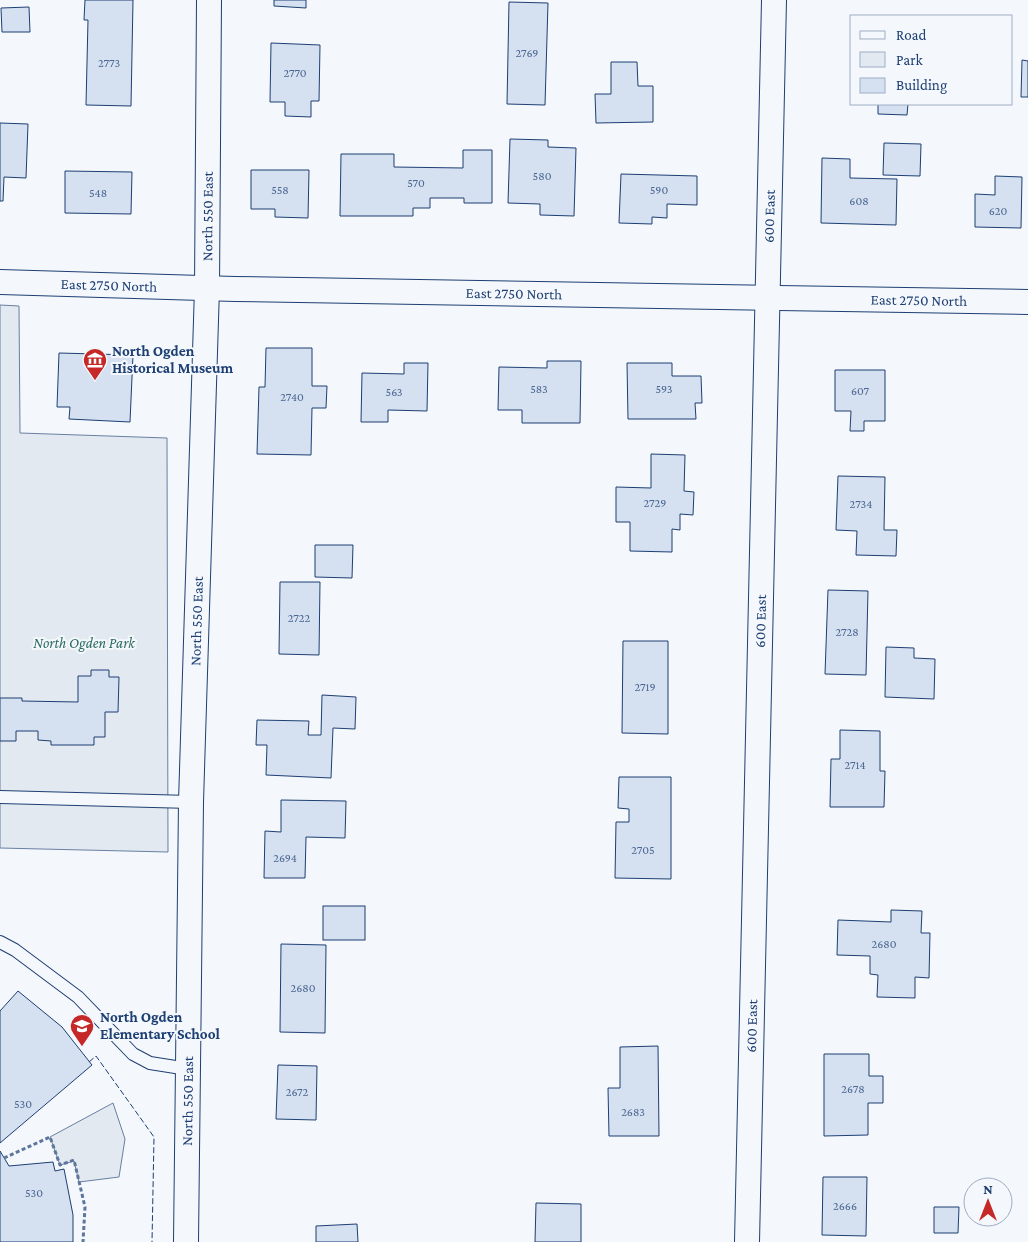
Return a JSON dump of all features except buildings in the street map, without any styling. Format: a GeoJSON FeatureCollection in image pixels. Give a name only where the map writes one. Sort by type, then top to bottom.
{"type":"FeatureCollection","features":[{"type":"Feature","properties":{"kind":"street","name":"North 550 East"},"geometry":{"type":"LineString","coordinates":[[186,1242],[191,802],[207,288],[208,0]]}},
{"type":"Feature","properties":{"kind":"street","name":"600 East"},"geometry":{"type":"LineString","coordinates":[[747,1242],[774,0]]}},
{"type":"Feature","properties":{"kind":"street","name":"East 2750 North"},"geometry":{"type":"LineString","coordinates":[[0,282],[207,288],[1028,302]]}},
{"type":"Feature","properties":{"kind":"lane"},"geometry":{"type":"LineString","coordinates":[[0,797],[191,802]]}},
{"type":"Feature","properties":{"kind":"lane"},"geometry":{"type":"LineString","coordinates":[[0,942],[15,950],[78,997],[133,1054],[150,1063],[188,1069]]}},
{"type":"Feature","properties":{"kind":"path"},"geometry":{"type":"LineString","coordinates":[[4,1158],[50,1137],[60,1165],[74,1160],[85,1207],[83,1242]]}},
{"type":"Feature","properties":{"kind":"green space","name":"North Ogden Park"},"geometry":{"type":"Polygon","coordinates":[[[0,305],[19,306],[20,433],[167,438],[168,852],[0,848],[0,305]]]}},
{"type":"Feature","properties":{"kind":"green space"},"geometry":{"type":"Polygon","coordinates":[[[113,1103],[125,1139],[119,1177],[79,1182],[74,1161],[60,1165],[50,1137],[113,1103]]]}},
{"type":"Feature","properties":{"kind":"fence"},"geometry":{"type":"LineString","coordinates":[[89,1062],[96,1056],[154,1137],[152,1242]]}},
{"type":"Feature","properties":{"kind":"place","name":"North Ogden Historical Museum"},"geometry":{"type":"Point","coordinates":[95,381]}},
{"type":"Feature","properties":{"kind":"place","name":"North Ogden Elementary School"},"geometry":{"type":"Point","coordinates":[82,1047]}}]}
